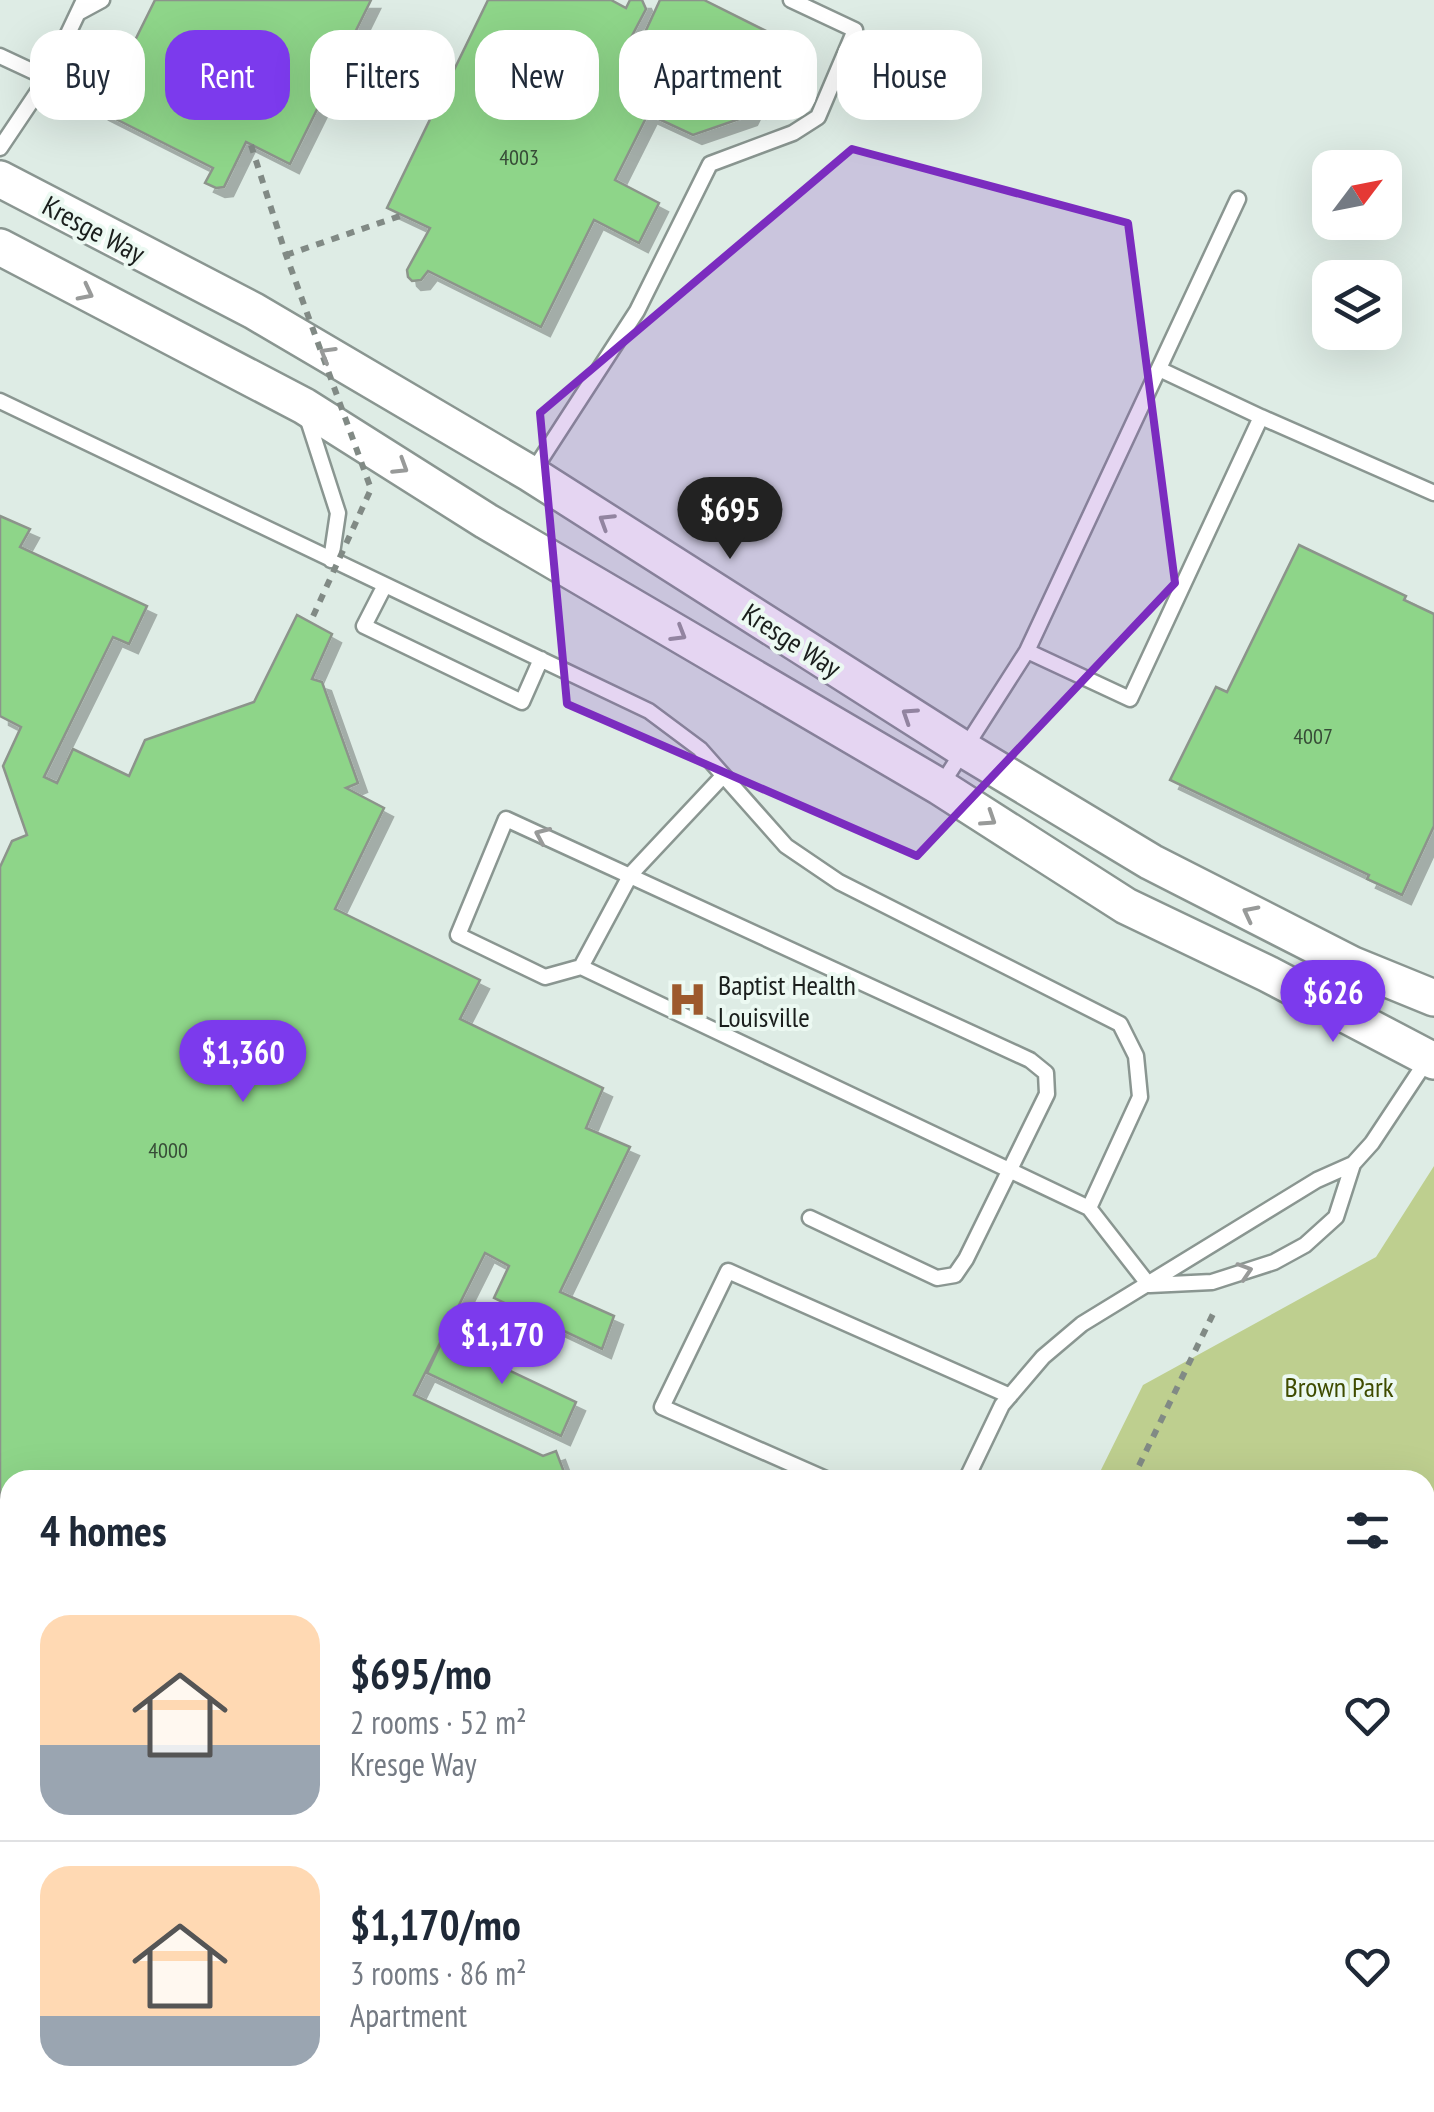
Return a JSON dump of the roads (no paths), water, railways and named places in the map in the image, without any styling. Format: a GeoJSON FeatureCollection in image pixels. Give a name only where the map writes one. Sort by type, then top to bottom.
{"type":"FeatureCollection","features":[{"type":"Feature","properties":{"kind":"street","name":"Kresge Way"},"geometry":{"type":"LineString","coordinates":[[0,179],[254,311],[531,474],[965,750],[1151,862],[1354,964],[1434,998]]}},
{"type":"Feature","properties":{"kind":"street","name":"Kresge Way"},"geometry":{"type":"LineString","coordinates":[[0,247],[304,406],[486,521],[940,788],[1126,906],[1432,1055]]}},
{"type":"Feature","properties":{"kind":"lane"},"geometry":{"type":"LineString","coordinates":[[69,30],[80,6],[102,0]]}},
{"type":"Feature","properties":{"kind":"lane"},"geometry":{"type":"LineString","coordinates":[[531,474],[637,311],[710,164],[794,133],[818,117],[855,30],[822,6],[790,0]]}},
{"type":"Feature","properties":{"kind":"lane"},"geometry":{"type":"LineString","coordinates":[[0,56],[30,70]]}},
{"type":"Feature","properties":{"kind":"lane"},"geometry":{"type":"LineString","coordinates":[[0,148],[30,103]]}},
{"type":"Feature","properties":{"kind":"lane"},"geometry":{"type":"LineString","coordinates":[[940,788],[1026,651],[1238,199]]}},
{"type":"Feature","properties":{"kind":"lane"},"geometry":{"type":"LineString","coordinates":[[1159,369],[1434,493]]}},
{"type":"Feature","properties":{"kind":"lane"},"geometry":{"type":"LineString","coordinates":[[0,402],[649,710],[700,750],[786,846],[840,882],[1120,1024],[1136,1056],[1140,1097],[1090,1208]]}},
{"type":"Feature","properties":{"kind":"lane"},"geometry":{"type":"LineString","coordinates":[[304,406],[338,512],[331,560]]}},
{"type":"Feature","properties":{"kind":"lane"},"geometry":{"type":"LineString","coordinates":[[1026,651],[1130,699],[1261,417]]}},
{"type":"Feature","properties":{"kind":"lane"},"geometry":{"type":"LineString","coordinates":[[385,585],[364,626],[504,694],[522,702],[541,659]]}},
{"type":"Feature","properties":{"kind":"lane"},"geometry":{"type":"LineString","coordinates":[[580,967],[631,874],[724,776]]}},
{"type":"Feature","properties":{"kind":"lane"},"geometry":{"type":"LineString","coordinates":[[810,1218],[938,1278],[955,1275],[966,1259],[1009,1171],[1047,1094],[1046,1073],[1030,1060],[506,820],[458,935],[544,977],[580,967],[1009,1171],[1090,1208],[1149,1285]]}},
{"type":"Feature","properties":{"kind":"lane"},"geometry":{"type":"LineString","coordinates":[[1149,1285],[1212,1282],[1274,1262],[1305,1244],[1336,1217],[1353,1164],[1432,1055]]}},
{"type":"Feature","properties":{"kind":"lane"},"geometry":{"type":"LineString","coordinates":[[971,1470],[1010,1396],[1042,1356],[1082,1324],[1318,1180],[1353,1164]]}},
{"type":"Feature","properties":{"kind":"lane"},"geometry":{"type":"LineString","coordinates":[[805,1470],[662,1407],[728,1270],[1010,1396]]}},
{"type":"Feature","properties":{"kind":"place","name":"Baptist Health Louisville"},"geometry":{"type":"Point","coordinates":[688,1000]}},
{"type":"Feature","properties":{"kind":"park label","name":"Brown Park"},"geometry":{"type":"Point","coordinates":[1339,1386]}}]}
